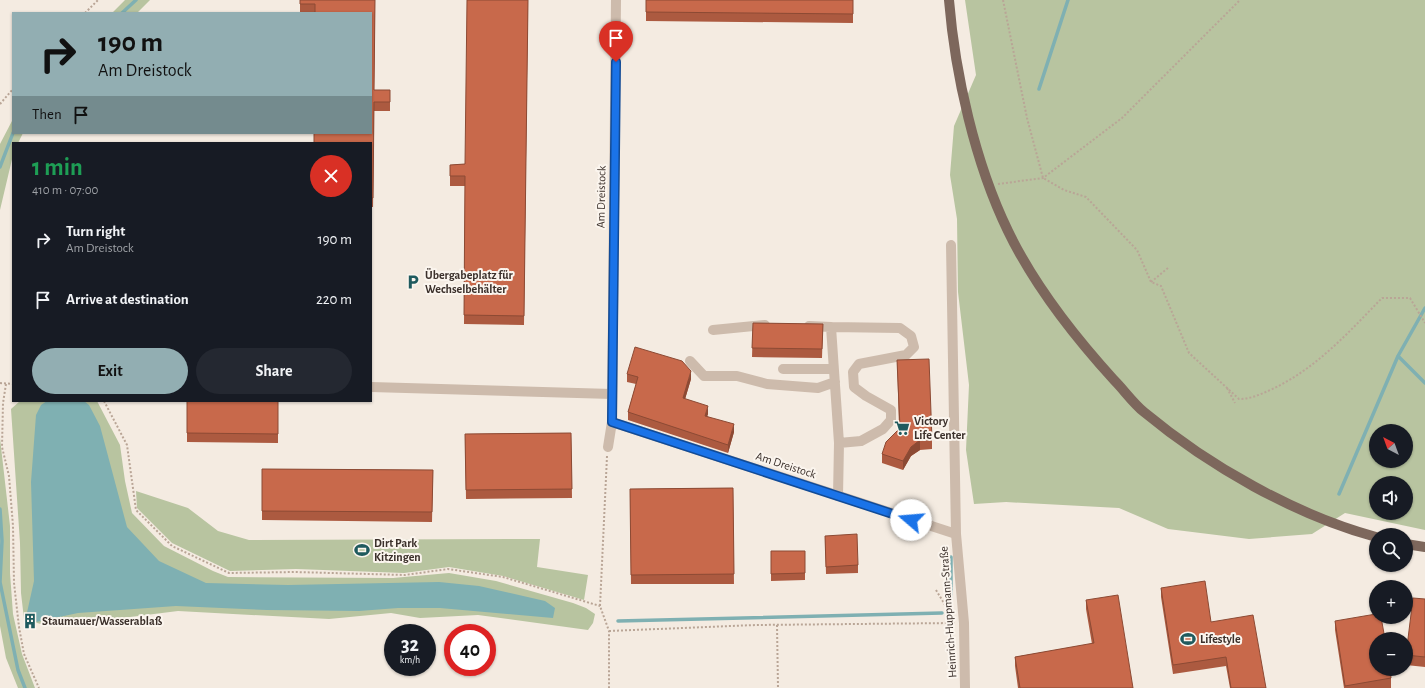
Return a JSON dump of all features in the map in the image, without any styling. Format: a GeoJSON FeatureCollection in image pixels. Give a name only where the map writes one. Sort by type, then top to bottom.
{"type":"FeatureCollection","features":[{"type":"Feature","properties":{"kind":"main road"},"geometry":{"type":"LineString","coordinates":[[949,0],[960,81],[989,184],[1008,231],[1034,277],[1073,332],[1143,411],[1175,436],[1225,469],[1271,495],[1352,530],[1369,535]]}},
{"type":"Feature","properties":{"kind":"main road"},"geometry":{"type":"LineString","coordinates":[[1413,545],[1425,547]]}},
{"type":"Feature","properties":{"kind":"street","name":"Am Dreistock"},"geometry":{"type":"LineString","coordinates":[[616,0],[612,422],[956,534]]}},
{"type":"Feature","properties":{"kind":"street","name":"Heinrich-Huppmann-Straße"},"geometry":{"type":"LineString","coordinates":[[951,245],[956,534],[965,688]]}},
{"type":"Feature","properties":{"kind":"street"},"geometry":{"type":"LineString","coordinates":[[713,330],[776,324]]}},
{"type":"Feature","properties":{"kind":"street"},"geometry":{"type":"LineString","coordinates":[[800,326],[900,328],[911,336],[914,347],[906,355],[860,364],[853,372],[854,387],[866,396],[891,410],[891,420],[882,429],[862,441],[839,443]]}},
{"type":"Feature","properties":{"kind":"street"},"geometry":{"type":"LineString","coordinates":[[831,327],[839,443],[838,496]]}},
{"type":"Feature","properties":{"kind":"street"},"geometry":{"type":"LineString","coordinates":[[690,361],[704,376],[737,376],[767,384],[818,388],[835,382]]}},
{"type":"Feature","properties":{"kind":"street"},"geometry":{"type":"LineString","coordinates":[[783,369],[833,370]]}},
{"type":"Feature","properties":{"kind":"street"},"geometry":{"type":"LineString","coordinates":[[372,387],[612,394]]}},
{"type":"Feature","properties":{"kind":"street"},"geometry":{"type":"LineString","coordinates":[[608,447],[612,422]]}},
{"type":"Feature","properties":{"kind":"path"},"geometry":{"type":"LineString","coordinates":[[86,12],[98,0]]}},
{"type":"Feature","properties":{"kind":"path"},"geometry":{"type":"LineString","coordinates":[[1003,0],[1027,118],[1043,178],[1064,190],[1086,197],[1137,250],[1151,282],[1161,286],[1189,353],[1222,385],[1226,385],[1239,399],[1248,399],[1289,382],[1330,350],[1382,298],[1410,298],[1425,323]]}},
{"type":"Feature","properties":{"kind":"path"},"geometry":{"type":"LineString","coordinates":[[989,184],[1018,183],[1043,178],[1122,118],[1240,0]]}},
{"type":"Feature","properties":{"kind":"path"},"geometry":{"type":"LineString","coordinates":[[0,104],[12,90]]}},
{"type":"Feature","properties":{"kind":"path"},"geometry":{"type":"LineString","coordinates":[[1151,282],[1168,268]]}},
{"type":"Feature","properties":{"kind":"path"},"geometry":{"type":"LineString","coordinates":[[0,383],[12,384]]}},
{"type":"Feature","properties":{"kind":"path"},"geometry":{"type":"LineString","coordinates":[[6,384],[3,403],[2,447],[9,476],[13,526],[14,583],[24,654],[39,688]]}},
{"type":"Feature","properties":{"kind":"path"},"geometry":{"type":"LineString","coordinates":[[1226,385],[1235,403]]}},
{"type":"Feature","properties":{"kind":"path"},"geometry":{"type":"LineString","coordinates":[[105,402],[127,444],[136,510],[172,546],[229,573],[295,572],[404,575],[448,569],[503,577],[600,606]]}},
{"type":"Feature","properties":{"kind":"path"},"geometry":{"type":"LineString","coordinates":[[608,447],[600,606],[609,631],[609,688]]}},
{"type":"Feature","properties":{"kind":"path"},"geometry":{"type":"LineString","coordinates":[[936,590],[960,623]]}},
{"type":"Feature","properties":{"kind":"path"},"geometry":{"type":"LineString","coordinates":[[609,631],[756,625],[960,623]]}},
{"type":"Feature","properties":{"kind":"path"},"geometry":{"type":"LineString","coordinates":[[777,625],[778,688]]}},
{"type":"Feature","properties":{"kind":"green space"},"geometry":{"type":"Polygon","coordinates":[[[125,0],[150,0],[138,12],[113,12],[125,0]]]}},
{"type":"Feature","properties":{"kind":"green space"},"geometry":{"type":"Polygon","coordinates":[[[965,0],[1425,0],[1425,530],[1378,520],[1413,520],[1413,476],[1369,476],[1369,518],[1345,513],[1312,534],[1249,539],[1168,529],[1119,508],[1006,502],[974,504],[966,450],[969,385],[958,292],[957,219],[950,175],[954,126],[976,75],[965,0]]]}},
{"type":"Feature","properties":{"kind":"green space"},"geometry":{"type":"Polygon","coordinates":[[[12,121],[12,134],[22,134],[18,142],[12,142],[12,159],[0,210],[0,144],[12,121]]]}},
{"type":"Feature","properties":{"kind":"green space"},"geometry":{"type":"Polygon","coordinates":[[[19,402],[98,402],[120,445],[125,481],[132,513],[164,546],[228,577],[393,578],[449,573],[496,581],[573,603],[586,608],[595,614],[593,623],[588,630],[478,615],[420,618],[391,613],[329,619],[178,611],[66,625],[44,625],[24,619],[21,593],[20,543],[11,409],[19,402]]]}},
{"type":"Feature","properties":{"kind":"green space"},"geometry":{"type":"Polygon","coordinates":[[[0,438],[10,526],[10,573],[13,614],[22,654],[35,688],[18,688],[6,658],[0,626],[0,438]]]}},
{"type":"Feature","properties":{"kind":"green space","name":"Dirt Park Kitzingen"},"geometry":{"type":"Polygon","coordinates":[[[136,491],[188,508],[218,531],[249,540],[540,539],[537,567],[588,575],[584,600],[503,576],[449,567],[404,573],[296,569],[230,571],[172,543],[137,508],[136,491]]]}},
{"type":"Feature","properties":{"kind":"water"},"geometry":{"type":"Polygon","coordinates":[[[46,402],[85,402],[89,405],[100,426],[127,527],[159,561],[206,583],[288,585],[439,582],[479,586],[545,601],[555,608],[553,618],[440,608],[398,608],[359,611],[267,610],[176,606],[78,613],[36,622],[26,617],[34,581],[31,482],[36,415],[41,405],[46,402]]]}},
{"type":"Feature","properties":{"kind":"building"},"geometry":{"type":"Polygon","coordinates":[[[300,0],[375,0],[374,90],[390,90],[390,102],[374,102],[373,198],[372,142],[314,142],[314,134],[372,134],[372,12],[315,12],[315,4],[300,4],[300,0]]]}},
{"type":"Feature","properties":{"kind":"building"},"geometry":{"type":"Polygon","coordinates":[[[467,0],[528,0],[524,316],[464,315],[465,176],[450,176],[450,165],[465,164],[467,0]]]}},
{"type":"Feature","properties":{"kind":"building"},"geometry":{"type":"Polygon","coordinates":[[[646,0],[853,0],[853,14],[646,12],[646,0]]]}},
{"type":"Feature","properties":{"kind":"building"},"geometry":{"type":"Polygon","coordinates":[[[753,323],[823,324],[822,349],[752,348],[753,323]]]}},
{"type":"Feature","properties":{"kind":"building"},"geometry":{"type":"Polygon","coordinates":[[[635,347],[682,361],[691,371],[683,398],[708,406],[705,416],[734,424],[728,445],[628,412],[638,377],[627,374],[635,347]]]}},
{"type":"Feature","properties":{"kind":"building"},"geometry":{"type":"Polygon","coordinates":[[[929,359],[932,440],[920,440],[911,447],[903,461],[882,454],[886,442],[900,428],[897,360],[929,359]]]}},
{"type":"Feature","properties":{"kind":"building"},"geometry":{"type":"Polygon","coordinates":[[[187,402],[278,402],[278,434],[187,433],[187,402]]]}},
{"type":"Feature","properties":{"kind":"building"},"geometry":{"type":"Polygon","coordinates":[[[571,433],[572,489],[466,490],[465,434],[571,433]]]}},
{"type":"Feature","properties":{"kind":"building"},"geometry":{"type":"Polygon","coordinates":[[[262,469],[433,470],[432,512],[262,511],[262,469]]]}},
{"type":"Feature","properties":{"kind":"building"},"geometry":{"type":"Polygon","coordinates":[[[733,488],[734,574],[631,575],[630,489],[733,488]]]}},
{"type":"Feature","properties":{"kind":"building"},"geometry":{"type":"Polygon","coordinates":[[[857,534],[858,565],[826,567],[825,536],[857,534]]]}},
{"type":"Feature","properties":{"kind":"building"},"geometry":{"type":"Polygon","coordinates":[[[771,551],[805,551],[805,573],[771,574],[771,551]]]}},
{"type":"Feature","properties":{"kind":"building"},"geometry":{"type":"Polygon","coordinates":[[[1205,581],[1211,622],[1253,615],[1266,688],[1231,688],[1226,657],[1173,665],[1161,588],[1205,581]]]}},
{"type":"Feature","properties":{"kind":"building"},"geometry":{"type":"Polygon","coordinates":[[[1118,595],[1133,688],[1020,688],[1015,657],[1094,643],[1086,600],[1118,595]]]}},
{"type":"Feature","properties":{"kind":"building"},"geometry":{"type":"Polygon","coordinates":[[[1413,598],[1425,599],[1425,657],[1413,656],[1413,632],[1409,632],[1410,624],[1413,624],[1413,598]]]}},
{"type":"Feature","properties":{"kind":"building"},"geometry":{"type":"Polygon","coordinates":[[[1369,615],[1369,624],[1382,624],[1384,632],[1369,632],[1369,676],[1391,676],[1391,678],[1345,686],[1335,621],[1369,615]]]}},
{"type":"Feature","properties":{"kind":"waterway"},"geometry":{"type":"LineString","coordinates":[[123,12],[136,0]]}},
{"type":"Feature","properties":{"kind":"waterway"},"geometry":{"type":"LineString","coordinates":[[1039,89],[1068,0]]}},
{"type":"Feature","properties":{"kind":"waterway"},"geometry":{"type":"LineString","coordinates":[[0,167],[13,134]]}},
{"type":"Feature","properties":{"kind":"waterway"},"geometry":{"type":"LineString","coordinates":[[1339,494],[1398,356],[1425,308]]}},
{"type":"Feature","properties":{"kind":"waterway"},"geometry":{"type":"LineString","coordinates":[[1398,356],[1425,383]]}},
{"type":"Feature","properties":{"kind":"waterway"},"geometry":{"type":"LineString","coordinates":[[0,509],[2,541],[0,582],[18,670],[25,688]]}},
{"type":"Feature","properties":{"kind":"waterway"},"geometry":{"type":"LineString","coordinates":[[951,557],[951,603]]}},
{"type":"Feature","properties":{"kind":"waterway"},"geometry":{"type":"LineString","coordinates":[[618,621],[942,613]]}},
{"type":"Feature","properties":{"kind":"place","name":"Übergabeplatz für Wechselbehälter"},"geometry":{"type":"Point","coordinates":[413,282]}},
{"type":"Feature","properties":{"kind":"place","name":"Victory Life Center"},"geometry":{"type":"Point","coordinates":[902,428]}},
{"type":"Feature","properties":{"kind":"place","name":"Dirt Park Kitzingen"},"geometry":{"type":"Point","coordinates":[362,550]}},
{"type":"Feature","properties":{"kind":"place","name":"Staumauer/Wasserablaß"},"geometry":{"type":"Point","coordinates":[30,621]}},
{"type":"Feature","properties":{"kind":"place","name":"Lifestyle"},"geometry":{"type":"Point","coordinates":[1188,639]}},
{"type":"Feature","properties":{"kind":"route"},"geometry":{"type":"LineString","coordinates":[[616,62],[612,422],[911,520]]}}]}
